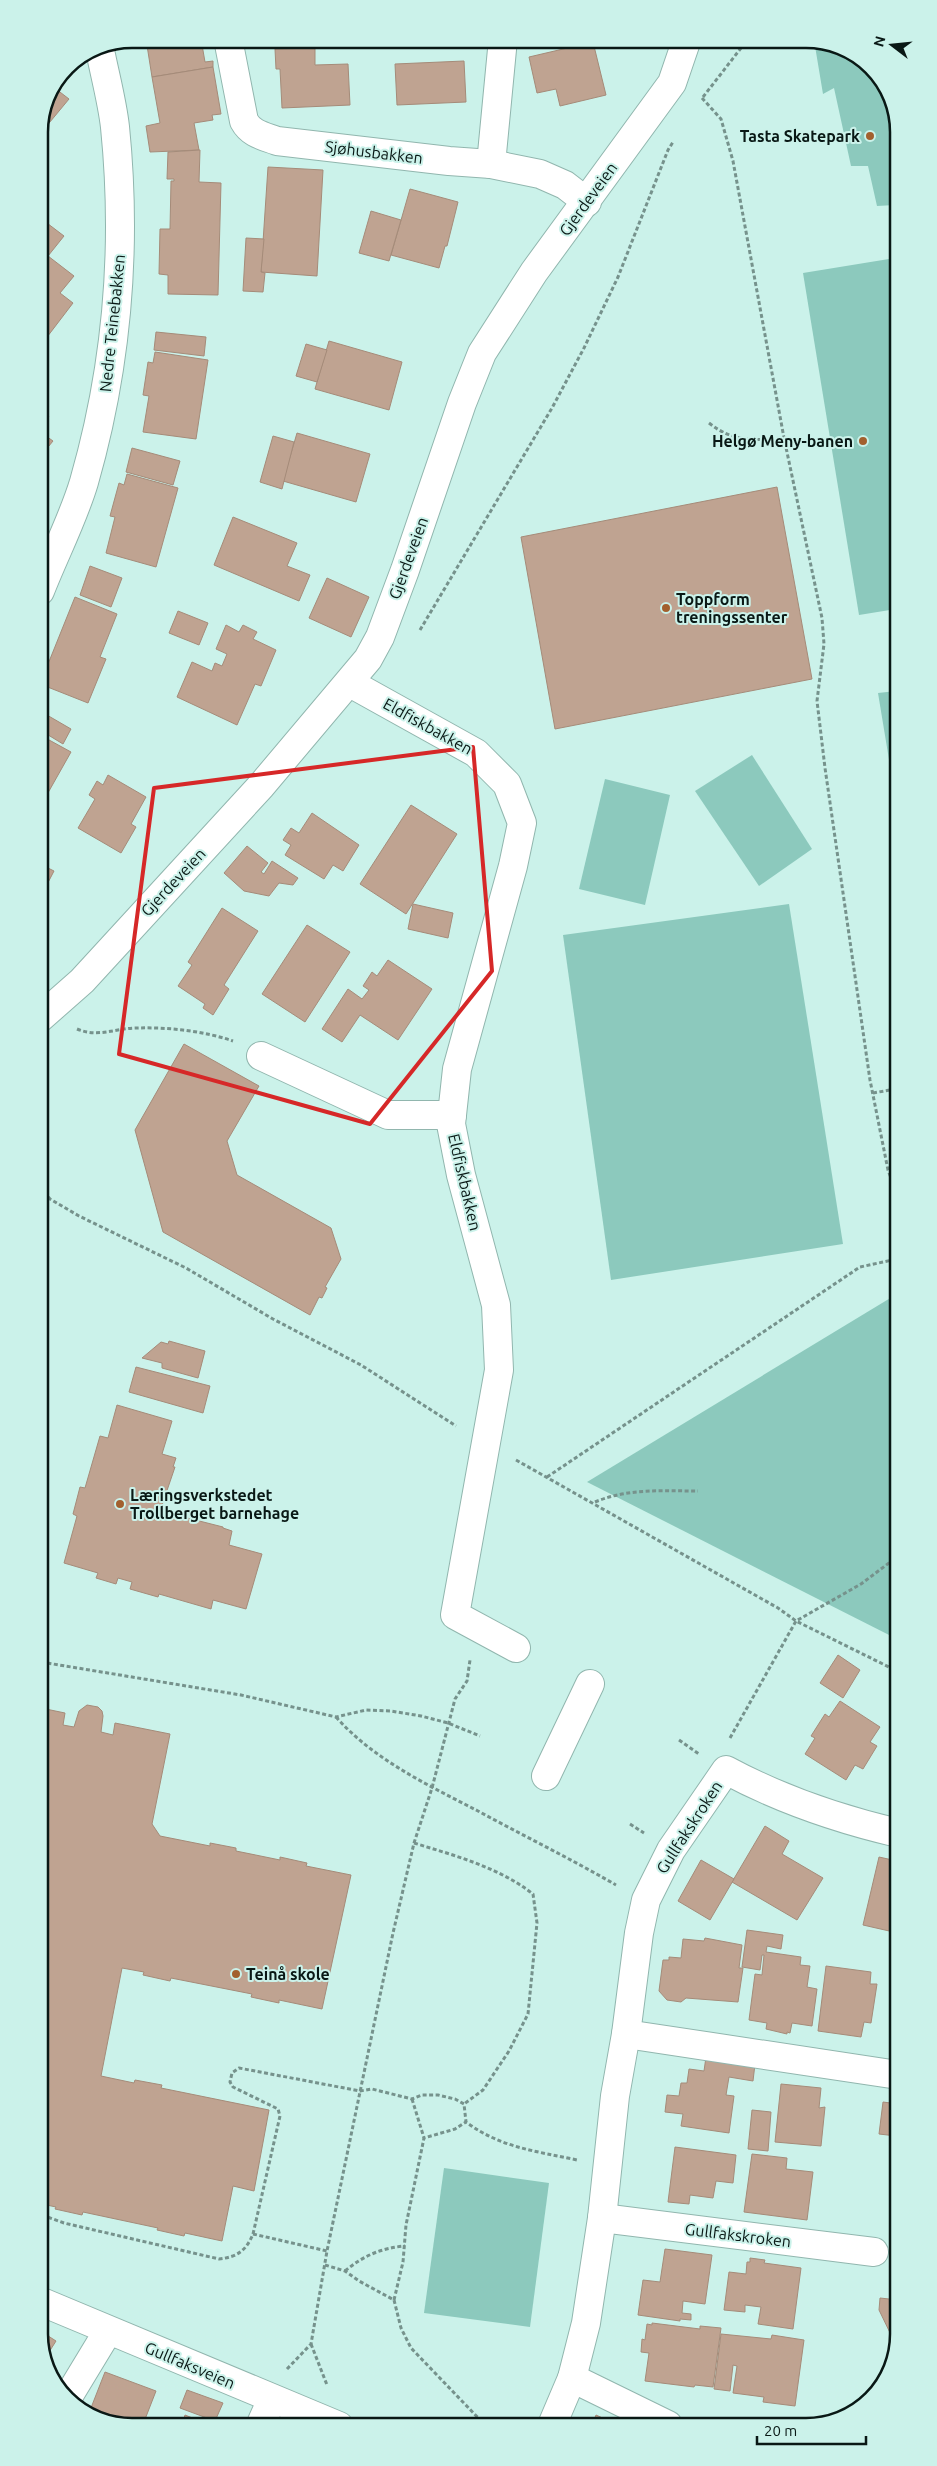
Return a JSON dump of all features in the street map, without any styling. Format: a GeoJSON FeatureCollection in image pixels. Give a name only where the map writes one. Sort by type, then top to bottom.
{"type":"FeatureCollection","features":[{"type":"Feature","properties":{"kind":"street","name":"Sjøhusbakken"},"geometry":{"type":"LineString","coordinates":[[230,48],[244,121],[248,129],[255,133],[277,141],[449,161],[491,164],[540,174],[565,185],[586,202]]}},
{"type":"Feature","properties":{"kind":"street"},"geometry":{"type":"LineString","coordinates":[[491,164],[502,48]]}},
{"type":"Feature","properties":{"kind":"street","name":"Gjerdeveien"},"geometry":{"type":"LineString","coordinates":[[48,1011],[82,981],[261,786],[368,660],[380,636],[405,570],[462,403],[482,354],[534,272],[672,83],[684,48]]}},
{"type":"Feature","properties":{"kind":"street","name":"Nedre Teinebakken"},"geometry":{"type":"LineString","coordinates":[[48,571],[83,484],[102,412],[111,352],[118,279],[121,216],[114,125],[101,54]]}},
{"type":"Feature","properties":{"kind":"street","name":"Eldfiskbakken"},"geometry":{"type":"LineString","coordinates":[[350,683],[476,752],[507,784],[522,823],[457,1069],[451,1124],[461,1175],[496,1304],[499,1370],[455,1615]]}},
{"type":"Feature","properties":{"kind":"street"},"geometry":{"type":"LineString","coordinates":[[261,1056],[388,1115],[452,1115]]}},
{"type":"Feature","properties":{"kind":"street"},"geometry":{"type":"LineString","coordinates":[[455,1615],[516,1648]]}},
{"type":"Feature","properties":{"kind":"street"},"geometry":{"type":"LineString","coordinates":[[546,1776],[590,1684]]}},
{"type":"Feature","properties":{"kind":"street","name":"Gullfakskroken"},"geometry":{"type":"LineString","coordinates":[[555,2418],[572,2378],[586,2323],[602,2218],[615,2096],[646,1900],[671,1850],[726,1770],[765,1791],[868,1826],[890,1831]]}},
{"type":"Feature","properties":{"kind":"street"},"geometry":{"type":"LineString","coordinates":[[626,2034],[890,2074]]}},
{"type":"Feature","properties":{"kind":"street","name":"Gullfakskroken"},"geometry":{"type":"LineString","coordinates":[[602,2218],[874,2252]]}},
{"type":"Feature","properties":{"kind":"street","name":"Gullfaksveien"},"geometry":{"type":"LineString","coordinates":[[48,2305],[318,2418]]}},
{"type":"Feature","properties":{"kind":"street"},"geometry":{"type":"LineString","coordinates":[[71,2392],[108,2331]]}},
{"type":"Feature","properties":{"kind":"street"},"geometry":{"type":"LineString","coordinates":[[572,2378],[654,2418]]}},
{"type":"Feature","properties":{"kind":"street"},"geometry":{"type":"LineString","coordinates":[[264,2418],[272,2399]]}},
{"type":"Feature","properties":{"kind":"path"},"geometry":{"type":"LineString","coordinates":[[698,105],[741,48]]}},
{"type":"Feature","properties":{"kind":"path"},"geometry":{"type":"LineString","coordinates":[[702,98],[721,119],[733,161],[784,438],[822,618],[824,644],[817,701],[873,1093],[890,1175]]}},
{"type":"Feature","properties":{"kind":"path"},"geometry":{"type":"LineString","coordinates":[[416,636],[552,408],[580,357],[618,277],[668,150],[678,135]]}},
{"type":"Feature","properties":{"kind":"path"},"geometry":{"type":"LineString","coordinates":[[709,422],[729,436],[757,440],[784,438]]}},
{"type":"Feature","properties":{"kind":"path"},"geometry":{"type":"LineString","coordinates":[[73,1027],[99,1034],[137,1028],[213,1034],[236,1042],[261,1056]]}},
{"type":"Feature","properties":{"kind":"path"},"geometry":{"type":"LineString","coordinates":[[873,1093],[890,1090]]}},
{"type":"Feature","properties":{"kind":"path"},"geometry":{"type":"LineString","coordinates":[[48,1197],[79,1216],[186,1268],[273,1318],[361,1364],[461,1430],[594,1502],[778,1608],[796,1621],[890,1668]]}},
{"type":"Feature","properties":{"kind":"path"},"geometry":{"type":"LineString","coordinates":[[547,1477],[860,1267],[890,1261]]}},
{"type":"Feature","properties":{"kind":"path"},"geometry":{"type":"LineString","coordinates":[[594,1502],[608,1496],[642,1491],[698,1491]]}},
{"type":"Feature","properties":{"kind":"path"},"geometry":{"type":"LineString","coordinates":[[728,1742],[796,1621],[861,1584],[890,1562]]}},
{"type":"Feature","properties":{"kind":"path"},"geometry":{"type":"LineString","coordinates":[[282,2373],[311,2344],[327,2251],[393,1932],[414,1843],[432,1788],[455,1699],[467,1681],[470,1654],[455,1615]]}},
{"type":"Feature","properties":{"kind":"path"},"geometry":{"type":"LineString","coordinates":[[48,1663],[241,1695],[336,1717],[366,1710],[392,1711],[448,1723],[480,1736]]}},
{"type":"Feature","properties":{"kind":"path"},"geometry":{"type":"LineString","coordinates":[[336,1717],[350,1733],[378,1754],[432,1788],[646,1900]]}},
{"type":"Feature","properties":{"kind":"path"},"geometry":{"type":"LineString","coordinates":[[414,1843],[482,1865],[513,1878],[533,1894],[537,1923],[528,2014],[509,2051],[483,2090],[464,2104]]}},
{"type":"Feature","properties":{"kind":"path"},"geometry":{"type":"LineString","coordinates":[[48,2217],[64,2223],[218,2259],[232,2258],[242,2252],[253,2234],[280,2116],[278,2109],[272,2105],[233,2087],[230,2082],[232,2073],[239,2068],[360,2092],[372,2089],[412,2099],[422,2094],[438,2095],[455,2099],[464,2104]]}},
{"type":"Feature","properties":{"kind":"path"},"geometry":{"type":"LineString","coordinates":[[412,2099],[424,2138],[406,2225],[403,2262],[394,2300],[401,2328],[411,2348],[477,2418]]}},
{"type":"Feature","properties":{"kind":"path"},"geometry":{"type":"LineString","coordinates":[[464,2104],[466,2122],[487,2137],[522,2149],[607,2165]]}},
{"type":"Feature","properties":{"kind":"path"},"geometry":{"type":"LineString","coordinates":[[424,2138],[455,2129],[466,2122]]}},
{"type":"Feature","properties":{"kind":"path"},"geometry":{"type":"LineString","coordinates":[[253,2234],[327,2251]]}},
{"type":"Feature","properties":{"kind":"path"},"geometry":{"type":"LineString","coordinates":[[345,2270],[354,2263],[386,2247],[405,2246]]}},
{"type":"Feature","properties":{"kind":"path"},"geometry":{"type":"LineString","coordinates":[[325,2266],[345,2270],[359,2282],[394,2300]]}},
{"type":"Feature","properties":{"kind":"highlighted area"},"geometry":{"type":"Polygon","coordinates":[[[473,747],[492,971],[370,1124],[119,1054],[154,788],[473,747]]]}},
{"type":"Feature","properties":{"kind":"green space","name":"Tasta Skatepark"},"geometry":{"type":"Polygon","coordinates":[[[815,49],[838,54],[861,68],[872,80],[883,99],[887,110],[890,132],[890,205],[877,206],[868,166],[851,166],[834,88],[823,94],[815,49]]]}},
{"type":"Feature","properties":{"kind":"green space","name":"Helgø Meny-banen"},"geometry":{"type":"Polygon","coordinates":[[[890,259],[890,610],[859,615],[803,273],[890,259]]]}},
{"type":"Feature","properties":{"kind":"green space"},"geometry":{"type":"Polygon","coordinates":[[[890,692],[890,766],[878,693],[890,692]]]}},
{"type":"Feature","properties":{"kind":"green space"},"geometry":{"type":"Polygon","coordinates":[[[752,755],[812,849],[759,886],[695,791],[752,755]]]}},
{"type":"Feature","properties":{"kind":"green space"},"geometry":{"type":"Polygon","coordinates":[[[605,779],[670,795],[645,905],[579,889],[605,779]]]}},
{"type":"Feature","properties":{"kind":"green space"},"geometry":{"type":"Polygon","coordinates":[[[789,904],[843,1244],[611,1280],[563,935],[789,904]]]}},
{"type":"Feature","properties":{"kind":"green space"},"geometry":{"type":"Polygon","coordinates":[[[890,1298],[890,1635],[587,1482],[890,1298]]]}},
{"type":"Feature","properties":{"kind":"green space"},"geometry":{"type":"Polygon","coordinates":[[[444,2168],[549,2183],[530,2327],[424,2313],[444,2168]]]}},
{"type":"Feature","properties":{"kind":"building"},"geometry":{"type":"Polygon","coordinates":[[[147,48],[203,48],[205,62],[213,61],[213,67],[152,77],[147,48]]]}},
{"type":"Feature","properties":{"kind":"building"},"geometry":{"type":"Polygon","coordinates":[[[315,48],[315,65],[348,64],[350,105],[282,108],[280,69],[276,69],[275,49],[315,48]]]}},
{"type":"Feature","properties":{"kind":"building"},"geometry":{"type":"Polygon","coordinates":[[[567,48],[594,48],[606,95],[560,106],[556,89],[537,93],[529,57],[567,48]]]}},
{"type":"Feature","properties":{"kind":"building"},"geometry":{"type":"Polygon","coordinates":[[[464,61],[466,102],[397,105],[395,64],[464,61]]]}},
{"type":"Feature","properties":{"kind":"building"},"geometry":{"type":"Polygon","coordinates":[[[213,67],[221,114],[212,115],[213,120],[194,123],[199,150],[150,152],[146,126],[160,123],[152,77],[213,67]]]}},
{"type":"Feature","properties":{"kind":"building"},"geometry":{"type":"Polygon","coordinates":[[[58,91],[69,99],[48,124],[50,110],[58,91]]]}},
{"type":"Feature","properties":{"kind":"building"},"geometry":{"type":"Polygon","coordinates":[[[200,150],[199,182],[221,183],[218,295],[168,294],[168,275],[159,274],[160,229],[170,229],[171,181],[174,181],[174,179],[167,179],[168,152],[200,150]]]}},
{"type":"Feature","properties":{"kind":"building"},"geometry":{"type":"Polygon","coordinates":[[[268,167],[323,170],[317,276],[261,272],[268,167]]]}},
{"type":"Feature","properties":{"kind":"building"},"geometry":{"type":"Polygon","coordinates":[[[410,189],[458,202],[447,246],[445,246],[439,268],[391,255],[410,189]]]}},
{"type":"Feature","properties":{"kind":"building"},"geometry":{"type":"Polygon","coordinates":[[[371,211],[401,220],[389,261],[359,253],[371,211]]]}},
{"type":"Feature","properties":{"kind":"building"},"geometry":{"type":"Polygon","coordinates":[[[48,224],[64,236],[48,256],[48,224]]]}},
{"type":"Feature","properties":{"kind":"building"},"geometry":{"type":"Polygon","coordinates":[[[246,238],[264,239],[261,272],[265,273],[263,292],[243,291],[246,238]]]}},
{"type":"Feature","properties":{"kind":"building"},"geometry":{"type":"Polygon","coordinates":[[[48,256],[74,276],[60,293],[73,303],[48,336],[48,256]]]}},
{"type":"Feature","properties":{"kind":"building"},"geometry":{"type":"Polygon","coordinates":[[[156,332],[206,337],[204,356],[154,350],[156,332]]]}},
{"type":"Feature","properties":{"kind":"building"},"geometry":{"type":"Polygon","coordinates":[[[329,341],[402,362],[389,410],[315,389],[329,341]]]}},
{"type":"Feature","properties":{"kind":"building"},"geometry":{"type":"Polygon","coordinates":[[[306,344],[327,350],[317,382],[296,376],[306,344]]]}},
{"type":"Feature","properties":{"kind":"building"},"geometry":{"type":"Polygon","coordinates":[[[155,352],[208,360],[196,439],[143,432],[149,396],[143,395],[148,362],[153,363],[155,352]]]}},
{"type":"Feature","properties":{"kind":"building"},"geometry":{"type":"Polygon","coordinates":[[[297,433],[370,454],[356,502],[283,481],[297,433]]]}},
{"type":"Feature","properties":{"kind":"building"},"geometry":{"type":"Polygon","coordinates":[[[273,436],[294,442],[282,489],[260,482],[273,436]]]}},
{"type":"Feature","properties":{"kind":"building"},"geometry":{"type":"Polygon","coordinates":[[[48,437],[53,441],[48,447],[48,437]]]}},
{"type":"Feature","properties":{"kind":"building"},"geometry":{"type":"Polygon","coordinates":[[[132,448],[180,461],[173,485],[126,472],[132,448]]]}},
{"type":"Feature","properties":{"kind":"building"},"geometry":{"type":"Polygon","coordinates":[[[127,474],[178,488],[156,567],[106,553],[115,517],[110,516],[119,483],[124,485],[127,474]]]}},
{"type":"Feature","properties":{"kind":"building","name":"Toppform treningssenter"},"geometry":{"type":"Polygon","coordinates":[[[777,487],[812,679],[555,729],[521,537],[777,487]]]}},
{"type":"Feature","properties":{"kind":"building"},"geometry":{"type":"Polygon","coordinates":[[[233,517],[297,543],[287,566],[310,575],[299,601],[214,565],[233,517]]]}},
{"type":"Feature","properties":{"kind":"building"},"geometry":{"type":"Polygon","coordinates":[[[90,566],[122,578],[111,607],[80,595],[90,566]]]}},
{"type":"Feature","properties":{"kind":"building"},"geometry":{"type":"Polygon","coordinates":[[[327,578],[369,597],[351,637],[309,618],[327,578]]]}},
{"type":"Feature","properties":{"kind":"building"},"geometry":{"type":"Polygon","coordinates":[[[75,597],[117,614],[100,657],[106,659],[88,703],[48,687],[48,664],[75,597]]]}},
{"type":"Feature","properties":{"kind":"building"},"geometry":{"type":"Polygon","coordinates":[[[178,611],[208,623],[199,645],[169,633],[178,611]]]}},
{"type":"Feature","properties":{"kind":"building"},"geometry":{"type":"Polygon","coordinates":[[[226,625],[239,632],[243,625],[257,632],[253,639],[276,650],[261,686],[255,684],[237,725],[177,697],[192,662],[212,671],[215,663],[222,666],[227,654],[216,649],[226,625]]]}},
{"type":"Feature","properties":{"kind":"building"},"geometry":{"type":"Polygon","coordinates":[[[48,716],[71,729],[63,744],[48,735],[48,716]]]}},
{"type":"Feature","properties":{"kind":"building"},"geometry":{"type":"Polygon","coordinates":[[[48,739],[71,752],[48,793],[48,739]]]}},
{"type":"Feature","properties":{"kind":"building"},"geometry":{"type":"Polygon","coordinates":[[[108,775],[146,797],[131,824],[136,827],[121,853],[78,828],[95,799],[89,795],[97,781],[103,785],[108,775]]]}},
{"type":"Feature","properties":{"kind":"building"},"geometry":{"type":"Polygon","coordinates":[[[411,805],[457,834],[406,914],[360,884],[411,805]]]}},
{"type":"Feature","properties":{"kind":"building"},"geometry":{"type":"Polygon","coordinates":[[[312,813],[359,845],[343,871],[333,865],[324,879],[285,855],[291,845],[283,840],[291,828],[299,833],[312,813]]]}},
{"type":"Feature","properties":{"kind":"building"},"geometry":{"type":"Polygon","coordinates":[[[247,846],[268,863],[261,872],[264,874],[272,861],[298,878],[293,885],[279,883],[269,896],[244,891],[224,873],[247,846]]]}},
{"type":"Feature","properties":{"kind":"building"},"geometry":{"type":"Polygon","coordinates":[[[48,868],[54,871],[48,882],[48,868]]]}},
{"type":"Feature","properties":{"kind":"building"},"geometry":{"type":"Polygon","coordinates":[[[413,904],[453,913],[448,938],[408,929],[413,904]]]}},
{"type":"Feature","properties":{"kind":"building"},"geometry":{"type":"Polygon","coordinates":[[[222,908],[258,931],[224,985],[229,989],[213,1015],[203,1008],[205,1004],[178,986],[192,965],[188,962],[222,908]]]}},
{"type":"Feature","properties":{"kind":"building"},"geometry":{"type":"Polygon","coordinates":[[[307,925],[350,952],[305,1022],[262,994],[307,925]]]}},
{"type":"Feature","properties":{"kind":"building"},"geometry":{"type":"Polygon","coordinates":[[[388,960],[432,989],[398,1040],[360,1015],[342,1042],[322,1029],[348,989],[362,999],[369,990],[363,986],[372,972],[377,976],[388,960]]]}},
{"type":"Feature","properties":{"kind":"building"},"geometry":{"type":"Polygon","coordinates":[[[184,1044],[259,1086],[227,1141],[237,1175],[331,1228],[341,1259],[325,1287],[327,1288],[322,1298],[319,1297],[310,1315],[163,1232],[135,1130],[184,1044]]]}},
{"type":"Feature","properties":{"kind":"building"},"geometry":{"type":"Polygon","coordinates":[[[169,1341],[205,1351],[198,1378],[162,1368],[162,1363],[142,1358],[161,1342],[168,1344],[169,1341]]]}},
{"type":"Feature","properties":{"kind":"building"},"geometry":{"type":"Polygon","coordinates":[[[136,1367],[210,1386],[203,1413],[129,1392],[136,1367]]]}},
{"type":"Feature","properties":{"kind":"building"},"geometry":{"type":"Polygon","coordinates":[[[117,1405],[172,1421],[162,1454],[176,1458],[173,1467],[175,1467],[160,1511],[223,1527],[232,1531],[229,1545],[262,1554],[246,1609],[213,1600],[211,1609],[159,1594],[158,1597],[130,1589],[132,1582],[118,1578],[116,1584],[96,1578],[98,1573],[64,1563],[77,1516],[73,1514],[80,1487],[85,1488],[100,1436],[108,1438],[117,1405]]]}},
{"type":"Feature","properties":{"kind":"building"},"geometry":{"type":"Polygon","coordinates":[[[838,1655],[860,1670],[843,1698],[820,1683],[838,1655]]]}},
{"type":"Feature","properties":{"kind":"building"},"geometry":{"type":"Polygon","coordinates":[[[840,1701],[880,1727],[870,1742],[877,1746],[863,1769],[855,1765],[846,1780],[805,1754],[815,1738],[811,1736],[825,1714],[829,1717],[840,1701]]]}},
{"type":"Feature","properties":{"kind":"building","name":"Teinå skole"},"geometry":{"type":"Polygon","coordinates":[[[87,1705],[98,1707],[102,1711],[103,1716],[101,1732],[113,1735],[115,1723],[170,1734],[152,1824],[160,1836],[210,1846],[210,1843],[236,1848],[236,1851],[280,1860],[280,1857],[307,1863],[306,1866],[351,1875],[322,2009],[279,2000],[279,2003],[251,1997],[252,1994],[171,1978],[170,1981],[143,1975],[144,1972],[122,1968],[101,2076],[134,2083],[135,2080],[162,2085],[161,2088],[269,2110],[254,2191],[233,2186],[222,2241],[185,2233],[184,2236],[157,2230],[158,2228],[83,2212],[82,2215],[55,2209],[56,2207],[48,2205],[48,1709],[65,1713],[63,1725],[74,1727],[79,1711],[87,1705]]]}},
{"type":"Feature","properties":{"kind":"building"},"geometry":{"type":"Polygon","coordinates":[[[765,1826],[789,1841],[782,1854],[823,1878],[797,1920],[732,1882],[765,1826]]]}},
{"type":"Feature","properties":{"kind":"building"},"geometry":{"type":"Polygon","coordinates":[[[879,1857],[890,1859],[890,1931],[863,1925],[879,1857]]]}},
{"type":"Feature","properties":{"kind":"building"},"geometry":{"type":"Polygon","coordinates":[[[701,1860],[734,1879],[710,1920],[678,1901],[701,1860]]]}},
{"type":"Feature","properties":{"kind":"building"},"geometry":{"type":"Polygon","coordinates":[[[747,1930],[783,1935],[781,1949],[767,1946],[766,1952],[801,1957],[800,1965],[810,1966],[807,1987],[817,1989],[812,2026],[792,2023],[790,2033],[787,2032],[787,2034],[766,2029],[767,2023],[749,2020],[755,1974],[762,1975],[764,1955],[762,1955],[760,1970],[742,1967],[747,1930]]]}},
{"type":"Feature","properties":{"kind":"building"},"geometry":{"type":"Polygon","coordinates":[[[705,1938],[742,1945],[739,1968],[743,1968],[738,2002],[686,1998],[681,2002],[667,2000],[659,1991],[663,1960],[669,1960],[669,1957],[681,1958],[683,1939],[704,1941],[705,1938]]]}},
{"type":"Feature","properties":{"kind":"building"},"geometry":{"type":"Polygon","coordinates":[[[826,1966],[871,1972],[870,1984],[877,1984],[871,2023],[864,2022],[861,2037],[818,2031],[826,1966]]]}},
{"type":"Feature","properties":{"kind":"building"},"geometry":{"type":"Polygon","coordinates":[[[706,2057],[755,2064],[753,2081],[729,2077],[726,2095],[734,2096],[729,2133],[681,2126],[683,2114],[665,2112],[667,2095],[679,2096],[681,2083],[687,2083],[689,2069],[704,2071],[706,2057]]]}},
{"type":"Feature","properties":{"kind":"building"},"geometry":{"type":"Polygon","coordinates":[[[781,2084],[821,2088],[819,2108],[825,2107],[821,2146],[775,2142],[781,2084]]]}},
{"type":"Feature","properties":{"kind":"building"},"geometry":{"type":"Polygon","coordinates":[[[883,2102],[890,2103],[890,2135],[879,2134],[883,2102]]]}},
{"type":"Feature","properties":{"kind":"building"},"geometry":{"type":"Polygon","coordinates":[[[752,2110],[771,2112],[768,2151],[748,2149],[752,2110]]]}},
{"type":"Feature","properties":{"kind":"building"},"geometry":{"type":"Polygon","coordinates":[[[675,2147],[736,2155],[733,2183],[716,2181],[713,2198],[690,2195],[689,2204],[668,2202],[675,2147]]]}},
{"type":"Feature","properties":{"kind":"building"},"geometry":{"type":"Polygon","coordinates":[[[752,2154],[787,2158],[786,2169],[813,2172],[807,2220],[744,2212],[752,2154]]]}},
{"type":"Feature","properties":{"kind":"building"},"geometry":{"type":"Polygon","coordinates":[[[665,2249],[712,2255],[705,2304],[683,2301],[682,2313],[691,2314],[691,2320],[680,2319],[680,2321],[638,2315],[643,2280],[660,2282],[665,2249]]]}},
{"type":"Feature","properties":{"kind":"building"},"geometry":{"type":"Polygon","coordinates":[[[750,2258],[765,2260],[764,2263],[801,2268],[793,2329],[758,2324],[761,2307],[745,2305],[745,2312],[724,2310],[729,2272],[746,2274],[747,2262],[750,2262],[750,2258]]]}},
{"type":"Feature","properties":{"kind":"building"},"geometry":{"type":"Polygon","coordinates":[[[880,2298],[890,2299],[890,2333],[879,2310],[880,2298]]]}},
{"type":"Feature","properties":{"kind":"building"},"geometry":{"type":"Polygon","coordinates":[[[652,2323],[700,2329],[700,2326],[721,2328],[713,2387],[695,2385],[694,2387],[645,2381],[649,2353],[641,2352],[642,2339],[645,2340],[647,2324],[652,2325],[652,2323]]]}},
{"type":"Feature","properties":{"kind":"building"},"geometry":{"type":"Polygon","coordinates":[[[721,2334],[771,2339],[772,2335],[804,2340],[795,2406],[763,2402],[764,2397],[733,2393],[737,2366],[733,2365],[730,2391],[714,2389],[721,2334]]]}},
{"type":"Feature","properties":{"kind":"building"},"geometry":{"type":"Polygon","coordinates":[[[48,2336],[56,2341],[49,2352],[48,2336]]]}},
{"type":"Feature","properties":{"kind":"building"},"geometry":{"type":"Polygon","coordinates":[[[105,2372],[156,2391],[146,2418],[115,2417],[91,2408],[105,2372]]]}},
{"type":"Feature","properties":{"kind":"building"},"geometry":{"type":"Polygon","coordinates":[[[187,2390],[223,2403],[216,2418],[207,2418],[180,2408],[187,2390]]]}},
{"type":"Feature","properties":{"kind":"place","name":"Tasta Skatepark"},"geometry":{"type":"Point","coordinates":[870,136]}},
{"type":"Feature","properties":{"kind":"place","name":"Helgø Meny-banen"},"geometry":{"type":"Point","coordinates":[863,441]}},
{"type":"Feature","properties":{"kind":"place","name":"Toppform treningssenter"},"geometry":{"type":"Point","coordinates":[666,608]}},
{"type":"Feature","properties":{"kind":"place","name":"Læringsverkstedet Trollberget barnehage"},"geometry":{"type":"Point","coordinates":[120,1504]}},
{"type":"Feature","properties":{"kind":"place","name":"Teinå skole"},"geometry":{"type":"Point","coordinates":[236,1974]}}]}
